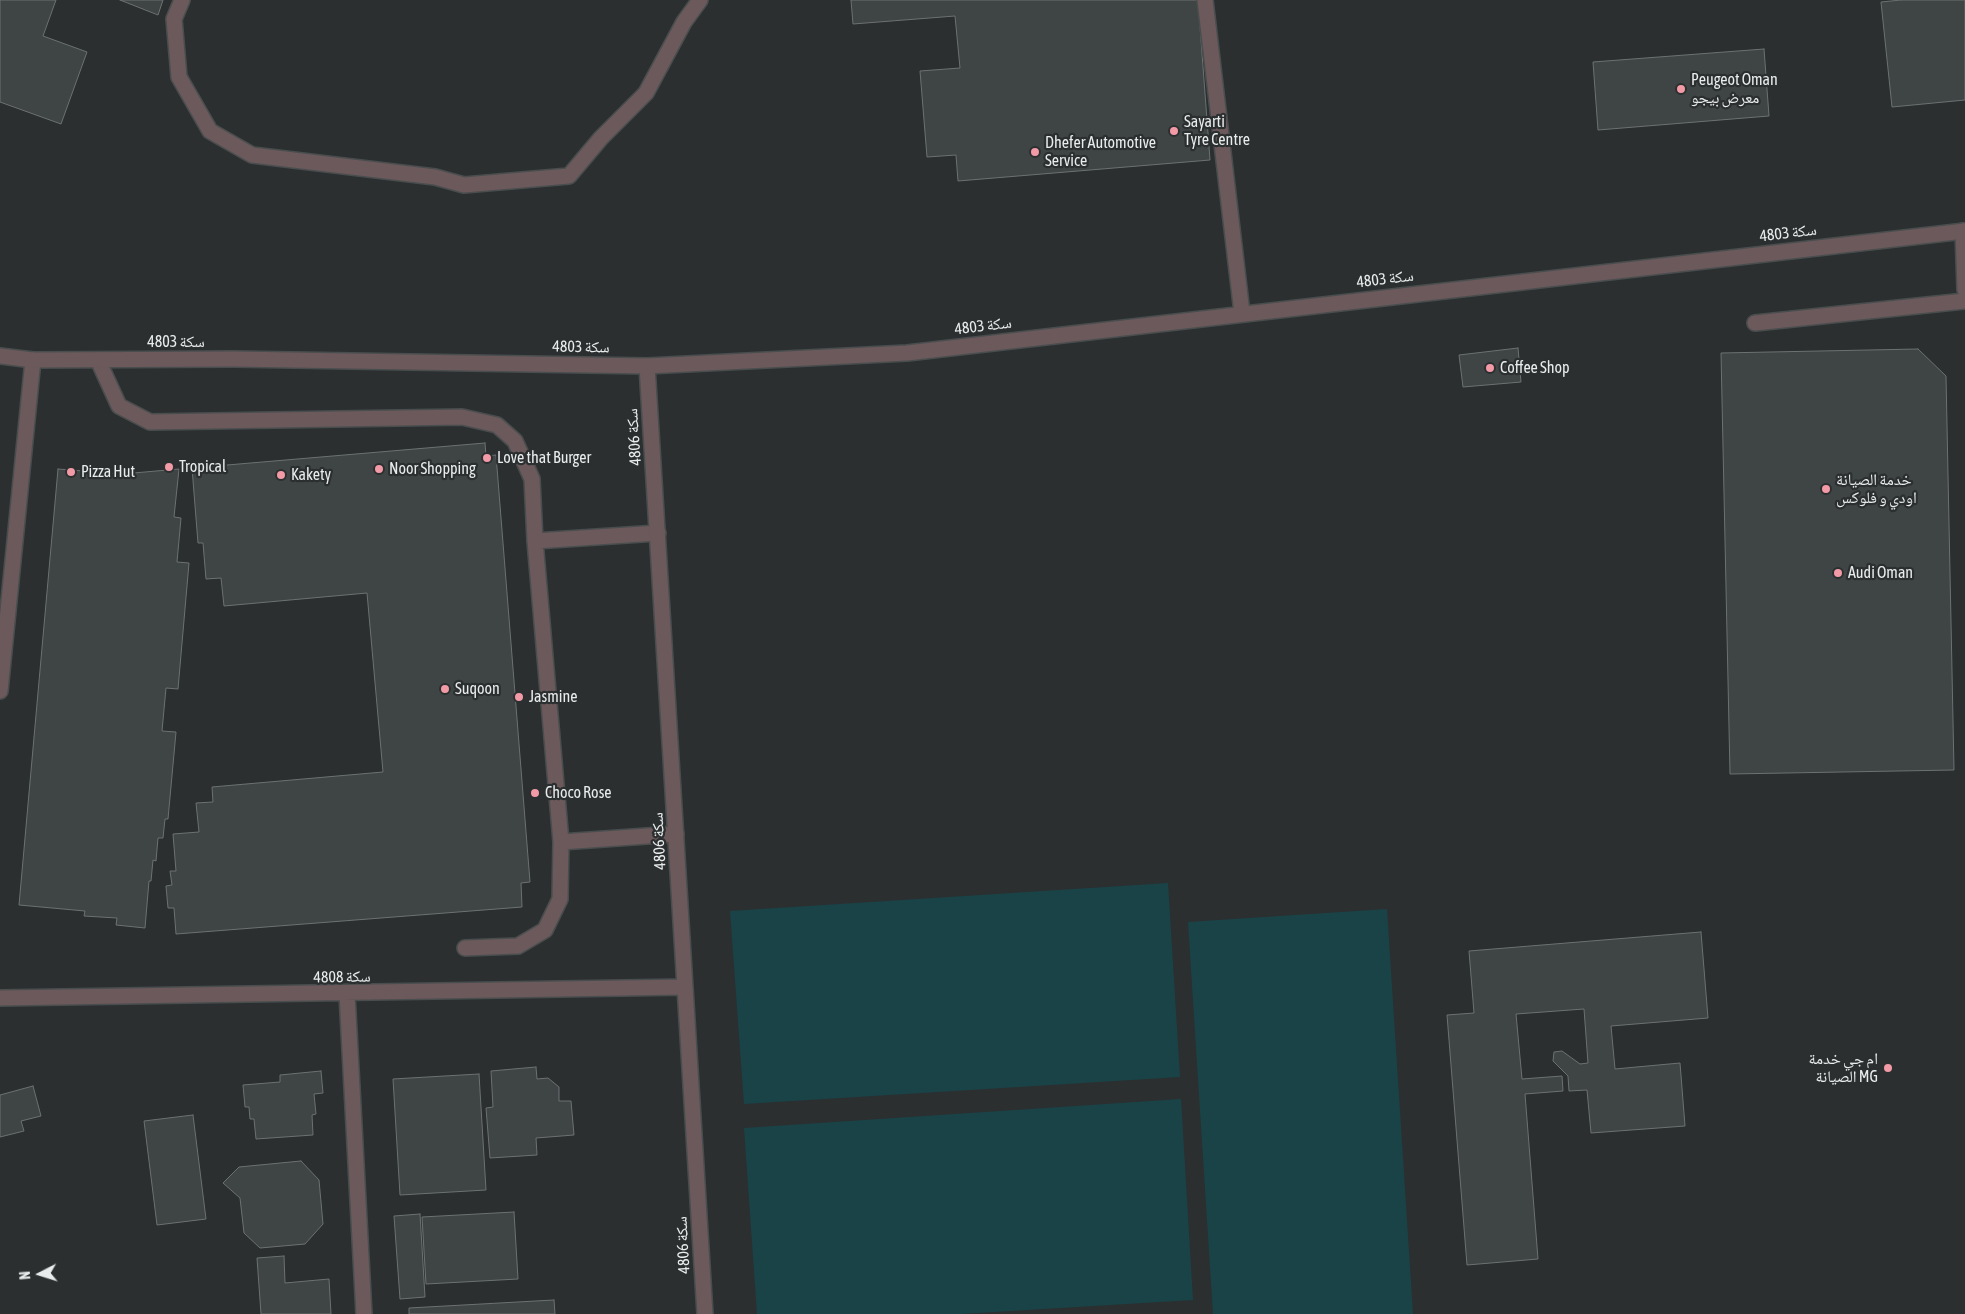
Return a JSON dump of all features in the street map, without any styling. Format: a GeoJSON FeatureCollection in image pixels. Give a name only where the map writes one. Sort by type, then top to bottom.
{"type":"FeatureCollection","features":[{"type":"Feature","properties":{"kind":"street"},"geometry":{"type":"LineString","coordinates":[[182,0],[174,19],[179,76],[210,131],[252,155],[435,177],[464,185],[569,176],[602,138],[646,93],[684,22],[700,0]]}},
{"type":"Feature","properties":{"kind":"street"},"geometry":{"type":"LineString","coordinates":[[1205,0],[1242,313]]}},
{"type":"Feature","properties":{"kind":"street"},"geometry":{"type":"LineString","coordinates":[[1964,231],[1965,290]]}},
{"type":"Feature","properties":{"kind":"street","name":"سكة 4803"},"geometry":{"type":"LineString","coordinates":[[0,356],[33,360],[234,359],[647,366],[907,353],[1964,231]]}},
{"type":"Feature","properties":{"kind":"street"},"geometry":{"type":"LineString","coordinates":[[1755,323],[1965,301]]}},
{"type":"Feature","properties":{"kind":"street"},"geometry":{"type":"LineString","coordinates":[[0,691],[33,360]]}},
{"type":"Feature","properties":{"kind":"street"},"geometry":{"type":"LineString","coordinates":[[98,360],[119,406],[150,422],[462,418],[497,424],[515,441],[532,480],[535,542],[561,842],[560,899],[545,930],[518,946],[465,948]]}},
{"type":"Feature","properties":{"kind":"street","name":"سكة 4806"},"geometry":{"type":"LineString","coordinates":[[647,366],[705,1314]]}},
{"type":"Feature","properties":{"kind":"street"},"geometry":{"type":"LineString","coordinates":[[535,542],[658,533]]}},
{"type":"Feature","properties":{"kind":"street"},"geometry":{"type":"LineString","coordinates":[[561,842],[676,834]]}},
{"type":"Feature","properties":{"kind":"street","name":"سكة 4808"},"geometry":{"type":"LineString","coordinates":[[0,998],[685,988]]}},
{"type":"Feature","properties":{"kind":"street"},"geometry":{"type":"LineString","coordinates":[[347,994],[364,1314]]}},
{"type":"Feature","properties":{"kind":"shaded area"},"geometry":{"type":"Polygon","coordinates":[[[1168,883],[1180,1077],[744,1104],[730,911],[1168,883]]]}},
{"type":"Feature","properties":{"kind":"shaded area"},"geometry":{"type":"Polygon","coordinates":[[[1387,909],[1413,1314],[1213,1314],[1188,922],[1387,909]]]}},
{"type":"Feature","properties":{"kind":"shaded area"},"geometry":{"type":"Polygon","coordinates":[[[1181,1099],[1193,1300],[961,1314],[757,1314],[744,1128],[1181,1099]]]}},
{"type":"Feature","properties":{"kind":"building"},"geometry":{"type":"Polygon","coordinates":[[[0,0],[56,0],[43,36],[87,52],[61,124],[0,102],[0,0]]]}},
{"type":"Feature","properties":{"kind":"building"},"geometry":{"type":"Polygon","coordinates":[[[120,0],[163,0],[158,15],[120,0]]]}},
{"type":"Feature","properties":{"kind":"building"},"geometry":{"type":"Polygon","coordinates":[[[851,0],[1198,0],[1210,160],[958,181],[956,155],[927,157],[920,71],[960,68],[955,16],[853,24],[851,0]]]}},
{"type":"Feature","properties":{"kind":"building"},"geometry":{"type":"Polygon","coordinates":[[[1901,0],[1965,0],[1965,100],[1892,107],[1881,2],[1901,0]]]}},
{"type":"Feature","properties":{"kind":"building","name":"Peugeot Oman معرض بيجو"},"geometry":{"type":"Polygon","coordinates":[[[1764,49],[1769,116],[1598,130],[1593,62],[1764,49]]]}},
{"type":"Feature","properties":{"kind":"building","name":"Coffee Shop"},"geometry":{"type":"Polygon","coordinates":[[[1518,348],[1521,382],[1463,387],[1459,355],[1518,348]]]}},
{"type":"Feature","properties":{"kind":"building","name":"Audi Oman"},"geometry":{"type":"Polygon","coordinates":[[[1918,349],[1946,376],[1954,770],[1730,774],[1721,353],[1918,349]]]}},
{"type":"Feature","properties":{"kind":"building","name":"Suqoon"},"geometry":{"type":"Polygon","coordinates":[[[485,443],[486,456],[496,455],[530,882],[521,883],[522,907],[176,934],[174,908],[168,908],[166,886],[172,885],[170,871],[176,871],[173,834],[199,832],[196,803],[213,802],[212,787],[383,772],[367,593],[224,606],[221,578],[206,579],[203,543],[198,543],[192,468],[485,443]]]}},
{"type":"Feature","properties":{"kind":"building"},"geometry":{"type":"Polygon","coordinates":[[[58,469],[122,474],[179,469],[174,517],[181,518],[177,562],[189,563],[178,689],[166,688],[162,731],[176,732],[168,819],[165,819],[163,838],[158,838],[156,861],[153,860],[151,881],[149,881],[145,928],[116,925],[117,918],[84,916],[85,911],[19,905],[58,469]]]}},
{"type":"Feature","properties":{"kind":"building"},"geometry":{"type":"Polygon","coordinates":[[[1701,932],[1708,1018],[1611,1026],[1615,1069],[1680,1063],[1685,1126],[1591,1133],[1587,1090],[1569,1091],[1568,1076],[1553,1061],[1554,1052],[1562,1051],[1580,1064],[1588,1063],[1584,1009],[1516,1014],[1522,1079],[1562,1076],[1563,1091],[1525,1094],[1538,1259],[1467,1265],[1447,1015],[1474,1013],[1469,951],[1701,932]]]}},
{"type":"Feature","properties":{"kind":"building"},"geometry":{"type":"Polygon","coordinates":[[[536,1067],[537,1079],[548,1078],[559,1087],[559,1101],[571,1101],[574,1135],[536,1138],[537,1155],[490,1158],[486,1108],[493,1107],[491,1071],[536,1067]]]}},
{"type":"Feature","properties":{"kind":"building"},"geometry":{"type":"Polygon","coordinates":[[[321,1071],[323,1093],[314,1094],[316,1114],[312,1115],[313,1135],[256,1139],[254,1119],[250,1119],[249,1107],[245,1107],[243,1085],[280,1082],[280,1075],[321,1071]]]}},
{"type":"Feature","properties":{"kind":"building"},"geometry":{"type":"Polygon","coordinates":[[[479,1074],[486,1190],[400,1195],[393,1079],[479,1074]]]}},
{"type":"Feature","properties":{"kind":"building"},"geometry":{"type":"Polygon","coordinates":[[[33,1086],[41,1116],[21,1121],[24,1131],[0,1137],[0,1095],[33,1086]]]}},
{"type":"Feature","properties":{"kind":"building"},"geometry":{"type":"Polygon","coordinates":[[[193,1115],[206,1219],[157,1225],[144,1121],[193,1115]]]}},
{"type":"Feature","properties":{"kind":"building"},"geometry":{"type":"Polygon","coordinates":[[[301,1161],[319,1180],[323,1224],[305,1244],[260,1248],[244,1233],[240,1198],[223,1183],[239,1167],[301,1161]]]}},
{"type":"Feature","properties":{"kind":"building"},"geometry":{"type":"Polygon","coordinates":[[[514,1212],[518,1279],[426,1284],[422,1217],[514,1212]]]}},
{"type":"Feature","properties":{"kind":"building"},"geometry":{"type":"Polygon","coordinates":[[[420,1214],[425,1297],[400,1299],[394,1216],[420,1214]]]}},
{"type":"Feature","properties":{"kind":"building"},"geometry":{"type":"Polygon","coordinates":[[[284,1256],[285,1283],[329,1279],[331,1314],[261,1314],[257,1258],[284,1256]]]}},
{"type":"Feature","properties":{"kind":"building"},"geometry":{"type":"Polygon","coordinates":[[[554,1300],[555,1314],[409,1314],[409,1308],[554,1300]]]}},
{"type":"Feature","properties":{"kind":"place","name":"Peugeot Oman معرض بيجو"},"geometry":{"type":"Point","coordinates":[1681,89]}},
{"type":"Feature","properties":{"kind":"place","name":"Sayarti Tyre Centre"},"geometry":{"type":"Point","coordinates":[1174,131]}},
{"type":"Feature","properties":{"kind":"place","name":"Dhefer Automotive Service"},"geometry":{"type":"Point","coordinates":[1035,152]}},
{"type":"Feature","properties":{"kind":"place","name":"Coffee Shop"},"geometry":{"type":"Point","coordinates":[1490,368]}},
{"type":"Feature","properties":{"kind":"place","name":"Love that Burger"},"geometry":{"type":"Point","coordinates":[487,458]}},
{"type":"Feature","properties":{"kind":"place","name":"Tropical"},"geometry":{"type":"Point","coordinates":[169,467]}},
{"type":"Feature","properties":{"kind":"place","name":"Noor Shopping"},"geometry":{"type":"Point","coordinates":[379,469]}},
{"type":"Feature","properties":{"kind":"place","name":"Pizza Hut"},"geometry":{"type":"Point","coordinates":[71,472]}},
{"type":"Feature","properties":{"kind":"place","name":"Kakety"},"geometry":{"type":"Point","coordinates":[281,475]}},
{"type":"Feature","properties":{"kind":"place","name":"خدمة الصيانة اودي و فلوكس"},"geometry":{"type":"Point","coordinates":[1826,489]}},
{"type":"Feature","properties":{"kind":"place","name":"Audi Oman"},"geometry":{"type":"Point","coordinates":[1838,573]}},
{"type":"Feature","properties":{"kind":"place","name":"Suqoon"},"geometry":{"type":"Point","coordinates":[445,689]}},
{"type":"Feature","properties":{"kind":"place","name":"Jasmine"},"geometry":{"type":"Point","coordinates":[519,697]}},
{"type":"Feature","properties":{"kind":"place","name":"Choco Rose"},"geometry":{"type":"Point","coordinates":[535,793]}},
{"type":"Feature","properties":{"kind":"place","name":"ام جي خدمة الصيانة MG"},"geometry":{"type":"Point","coordinates":[1888,1068]}}]}
